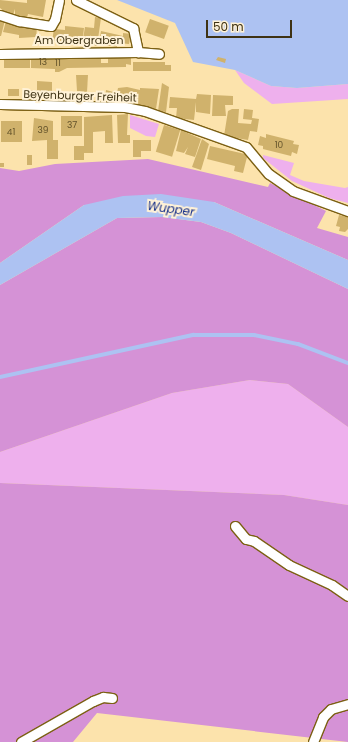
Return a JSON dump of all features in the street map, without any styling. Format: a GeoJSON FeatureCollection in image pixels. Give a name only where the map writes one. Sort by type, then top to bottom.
{"type":"FeatureCollection","features":[{"type":"Feature","properties":{"kind":"street"},"geometry":{"type":"LineString","coordinates":[[0,15],[19,21],[51,26],[55,19],[60,0]]}},
{"type":"Feature","properties":{"kind":"street"},"geometry":{"type":"LineString","coordinates":[[76,0],[132,28],[138,52]]}},
{"type":"Feature","properties":{"kind":"street","name":"Am Obergraben"},"geometry":{"type":"LineString","coordinates":[[0,54],[138,52],[159,54]]}},
{"type":"Feature","properties":{"kind":"street","name":"Beyenburger Freiheit"},"geometry":{"type":"LineString","coordinates":[[0,104],[125,107],[145,111],[246,148],[269,174],[293,191],[348,211]]}},
{"type":"Feature","properties":{"kind":"street"},"geometry":{"type":"LineString","coordinates":[[235,526],[246,539],[254,541],[289,565],[332,585],[348,596]]}},
{"type":"Feature","properties":{"kind":"street"},"geometry":{"type":"LineString","coordinates":[[21,742],[93,701],[103,697],[112,698]]}},
{"type":"Feature","properties":{"kind":"street"},"geometry":{"type":"LineString","coordinates":[[313,742],[323,717],[331,709],[348,704]]}},
{"type":"Feature","properties":{"kind":"shaded area"},"geometry":{"type":"Polygon","coordinates":[[[235,70],[271,86],[297,88],[348,84],[348,99],[272,104],[244,83],[235,70]]]}},
{"type":"Feature","properties":{"kind":"shaded area"},"geometry":{"type":"Polygon","coordinates":[[[130,115],[159,124],[155,137],[146,136],[130,128],[130,115]]]}},
{"type":"Feature","properties":{"kind":"shaded area"},"geometry":{"type":"Polygon","coordinates":[[[263,155],[294,163],[290,175],[304,181],[345,188],[348,187],[348,203],[329,198],[292,181],[263,158],[263,155]]]}},
{"type":"Feature","properties":{"kind":"shaded area"},"geometry":{"type":"Polygon","coordinates":[[[148,159],[268,187],[270,183],[326,211],[317,228],[348,237],[348,260],[214,202],[84,205],[0,263],[0,168],[19,171],[55,164],[148,159]]]}},
{"type":"Feature","properties":{"kind":"shaded area"},"geometry":{"type":"Polygon","coordinates":[[[162,217],[201,222],[231,233],[348,289],[348,427],[288,384],[250,380],[172,393],[0,452],[0,285],[117,218],[162,217]]]}},
{"type":"Feature","properties":{"kind":"shaded area"},"geometry":{"type":"Polygon","coordinates":[[[250,380],[288,384],[348,427],[348,505],[284,495],[0,483],[0,452],[172,393],[250,380]]]}},
{"type":"Feature","properties":{"kind":"shaded area"},"geometry":{"type":"Polygon","coordinates":[[[0,483],[284,495],[348,505],[348,742],[97,713],[73,742],[0,742],[0,483]]]}},
{"type":"Feature","properties":{"kind":"water"},"geometry":{"type":"Polygon","coordinates":[[[117,0],[348,0],[348,84],[297,88],[271,86],[235,70],[193,62],[175,23],[117,0]]]}},
{"type":"Feature","properties":{"kind":"water"},"geometry":{"type":"Polygon","coordinates":[[[161,194],[214,202],[348,260],[348,289],[231,233],[201,222],[162,217],[117,218],[0,285],[0,263],[84,205],[123,196],[161,194]]]}},
{"type":"Feature","properties":{"kind":"building"},"geometry":{"type":"Polygon","coordinates":[[[0,0],[27,3],[27,0],[46,0],[43,17],[28,14],[27,18],[15,16],[15,9],[12,18],[0,8],[0,0]]]}},
{"type":"Feature","properties":{"kind":"building"},"geometry":{"type":"Polygon","coordinates":[[[95,17],[101,18],[97,46],[88,45],[88,40],[83,39],[85,27],[94,28],[95,17]]]}},
{"type":"Feature","properties":{"kind":"building"},"geometry":{"type":"Polygon","coordinates":[[[0,19],[5,20],[1,36],[0,36],[0,19]]]}},
{"type":"Feature","properties":{"kind":"building"},"geometry":{"type":"Polygon","coordinates":[[[150,19],[169,26],[164,39],[145,32],[150,19]]]}},
{"type":"Feature","properties":{"kind":"building"},"geometry":{"type":"Polygon","coordinates":[[[6,21],[37,28],[36,37],[19,38],[19,35],[3,32],[6,21]]]}},
{"type":"Feature","properties":{"kind":"building"},"geometry":{"type":"Polygon","coordinates":[[[65,26],[84,28],[82,44],[77,44],[78,40],[52,41],[54,29],[65,30],[65,26]]]}},
{"type":"Feature","properties":{"kind":"building"},"geometry":{"type":"Polygon","coordinates":[[[101,31],[123,36],[123,33],[131,34],[129,44],[117,43],[117,47],[99,44],[101,31]]]}},
{"type":"Feature","properties":{"kind":"building"},"geometry":{"type":"Polygon","coordinates":[[[49,55],[101,58],[101,63],[108,63],[108,56],[131,57],[131,65],[126,64],[126,67],[67,68],[59,72],[55,72],[55,69],[31,68],[31,56],[49,55]]]}},
{"type":"Feature","properties":{"kind":"building"},"geometry":{"type":"Polygon","coordinates":[[[4,56],[30,56],[30,68],[4,68],[4,56]]]}},
{"type":"Feature","properties":{"kind":"building"},"geometry":{"type":"Polygon","coordinates":[[[218,57],[226,59],[225,63],[216,60],[218,57]]]}},
{"type":"Feature","properties":{"kind":"building"},"geometry":{"type":"Polygon","coordinates":[[[133,62],[165,62],[165,65],[171,65],[171,71],[133,71],[133,62]]]}},
{"type":"Feature","properties":{"kind":"building"},"geometry":{"type":"Polygon","coordinates":[[[76,75],[88,75],[87,92],[77,91],[76,75]]]}},
{"type":"Feature","properties":{"kind":"building"},"geometry":{"type":"Polygon","coordinates":[[[37,81],[52,82],[52,97],[29,96],[30,90],[37,90],[37,81]]]}},
{"type":"Feature","properties":{"kind":"building"},"geometry":{"type":"Polygon","coordinates":[[[162,83],[169,87],[166,112],[158,111],[162,83]]]}},
{"type":"Feature","properties":{"kind":"building"},"geometry":{"type":"Polygon","coordinates":[[[127,87],[140,90],[140,88],[159,89],[156,109],[105,100],[106,90],[117,93],[118,88],[127,87]]]}},
{"type":"Feature","properties":{"kind":"building"},"geometry":{"type":"Polygon","coordinates":[[[8,89],[19,89],[19,96],[8,96],[8,89]]]}},
{"type":"Feature","properties":{"kind":"building"},"geometry":{"type":"Polygon","coordinates":[[[197,94],[211,95],[210,114],[196,112],[196,102],[194,120],[176,118],[177,108],[169,108],[170,97],[196,99],[197,94]]]}},
{"type":"Feature","properties":{"kind":"building"},"geometry":{"type":"Polygon","coordinates":[[[213,95],[233,96],[233,105],[225,105],[226,116],[212,116],[213,95]]]}},
{"type":"Feature","properties":{"kind":"building"},"geometry":{"type":"Polygon","coordinates":[[[232,109],[239,109],[238,123],[251,124],[252,120],[243,119],[244,109],[253,110],[252,118],[259,119],[257,132],[250,131],[248,140],[224,136],[228,111],[232,109]]]}},
{"type":"Feature","properties":{"kind":"building"},"geometry":{"type":"Polygon","coordinates":[[[128,114],[127,135],[130,135],[130,143],[118,143],[117,115],[128,114]]]}},
{"type":"Feature","properties":{"kind":"building"},"geometry":{"type":"Polygon","coordinates":[[[112,115],[113,143],[105,143],[105,131],[93,132],[93,153],[84,153],[84,160],[74,160],[74,146],[84,146],[84,117],[112,115]]]}},
{"type":"Feature","properties":{"kind":"building"},"geometry":{"type":"Polygon","coordinates":[[[61,116],[82,116],[82,136],[61,136],[61,116]]]}},
{"type":"Feature","properties":{"kind":"building"},"geometry":{"type":"Polygon","coordinates":[[[34,118],[53,121],[53,140],[58,140],[58,159],[47,159],[47,140],[32,141],[34,118]]]}},
{"type":"Feature","properties":{"kind":"building"},"geometry":{"type":"Polygon","coordinates":[[[1,121],[22,121],[22,142],[1,142],[1,121]]]}},
{"type":"Feature","properties":{"kind":"building"},"geometry":{"type":"Polygon","coordinates":[[[164,125],[180,130],[172,157],[156,152],[164,125]]]}},
{"type":"Feature","properties":{"kind":"building"},"geometry":{"type":"Polygon","coordinates":[[[181,130],[201,139],[195,157],[185,154],[188,147],[184,153],[176,151],[181,130]]]}},
{"type":"Feature","properties":{"kind":"building"},"geometry":{"type":"Polygon","coordinates":[[[266,134],[294,141],[293,144],[299,145],[297,154],[292,152],[291,156],[263,149],[263,146],[258,145],[260,136],[266,138],[266,134]]]}},
{"type":"Feature","properties":{"kind":"building"},"geometry":{"type":"Polygon","coordinates":[[[202,139],[209,144],[201,170],[192,167],[202,139]]]}},
{"type":"Feature","properties":{"kind":"building"},"geometry":{"type":"Polygon","coordinates":[[[133,140],[151,140],[151,151],[141,151],[141,157],[133,157],[133,140]]]}},
{"type":"Feature","properties":{"kind":"building"},"geometry":{"type":"Polygon","coordinates":[[[210,146],[245,154],[247,157],[243,173],[234,171],[235,166],[207,159],[210,146]]]}},
{"type":"Feature","properties":{"kind":"building"},"geometry":{"type":"Polygon","coordinates":[[[27,155],[32,155],[32,165],[27,165],[27,155]]]}},
{"type":"Feature","properties":{"kind":"building"},"geometry":{"type":"Polygon","coordinates":[[[0,163],[4,163],[4,167],[0,167],[0,163]]]}},
{"type":"Feature","properties":{"kind":"building"},"geometry":{"type":"Polygon","coordinates":[[[339,215],[348,217],[348,229],[345,232],[339,231],[340,227],[336,226],[339,215]]]}},
{"type":"Feature","properties":{"kind":"waterway","name":"Wupper"},"geometry":{"type":"LineString","coordinates":[[0,377],[193,335],[254,335],[298,344],[348,363]]}}]}
